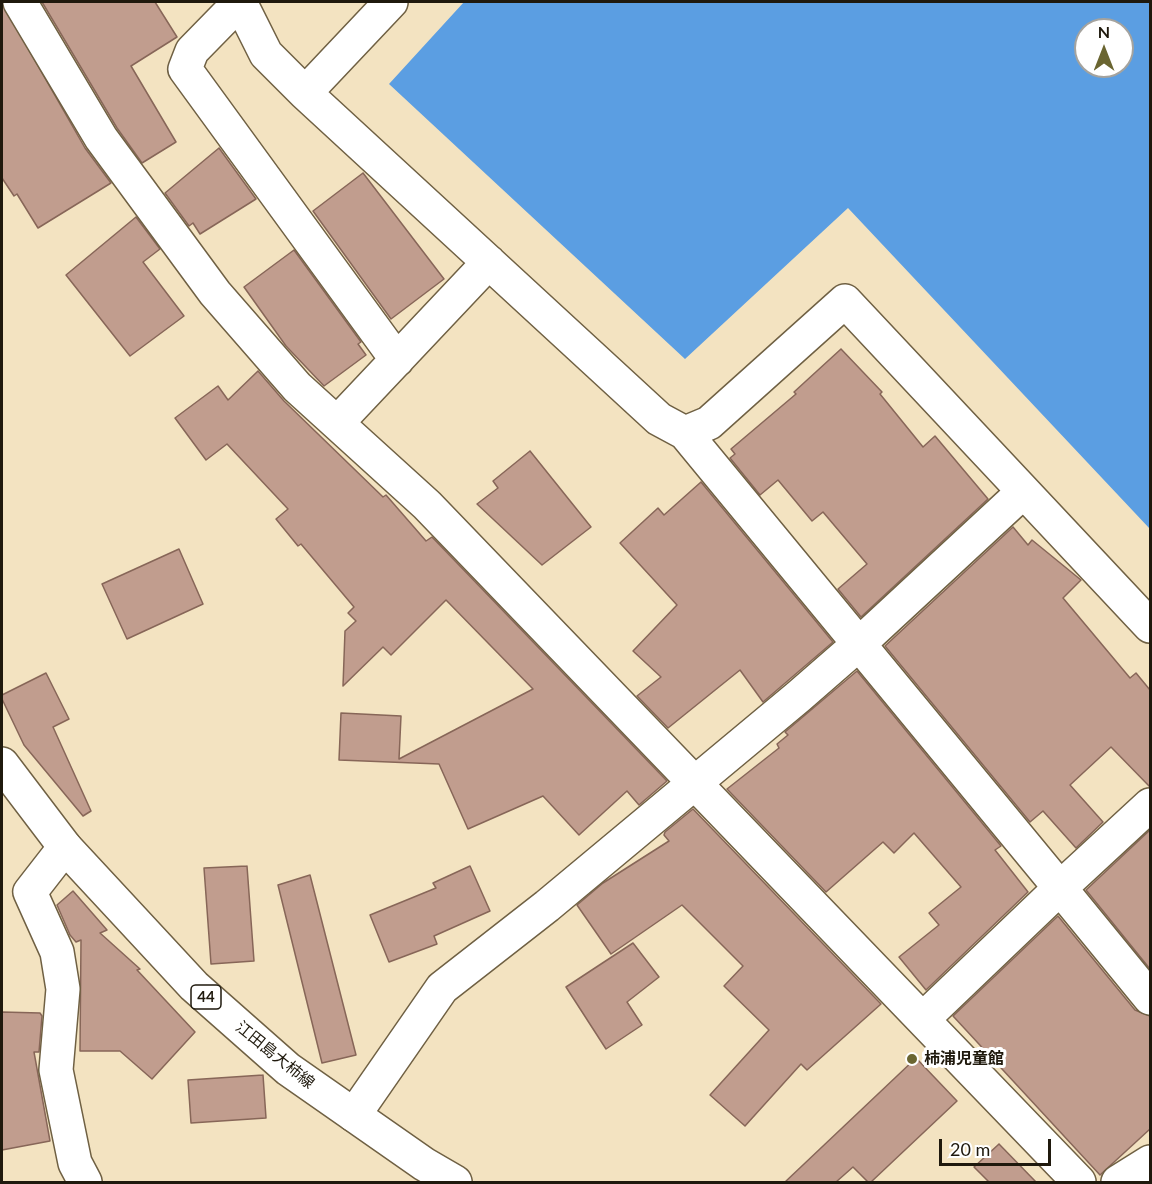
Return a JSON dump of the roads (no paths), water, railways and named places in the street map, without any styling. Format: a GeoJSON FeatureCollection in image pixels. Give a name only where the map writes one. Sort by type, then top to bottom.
{"type":"FeatureCollection","features":[{"type":"Feature","properties":{"kind":"street"},"geometry":{"type":"LineString","coordinates":[[20,2],[101,138],[215,293],[297,387],[427,505],[1079,1182]]}},
{"type":"Feature","properties":{"kind":"street"},"geometry":{"type":"LineString","coordinates":[[397,360],[185,69],[192,51],[240,2],[266,54],[305,93],[659,419],[685,433],[1150,998]]}},
{"type":"Feature","properties":{"kind":"street"},"geometry":{"type":"LineString","coordinates":[[305,93],[390,2]]}},
{"type":"Feature","properties":{"kind":"street"},"geometry":{"type":"LineString","coordinates":[[337,423],[489,262]]}},
{"type":"Feature","properties":{"kind":"street"},"geometry":{"type":"LineString","coordinates":[[685,433],[709,423],[845,301],[1150,626]]}},
{"type":"Feature","properties":{"kind":"street"},"geometry":{"type":"LineString","coordinates":[[354,1115],[442,988],[694,784],[860,643],[1023,492]]}},
{"type":"Feature","properties":{"kind":"street","name":"江田島大柿線"},"geometry":{"type":"LineString","coordinates":[[2,764],[65,847],[194,986],[288,1069],[455,1182]]}},
{"type":"Feature","properties":{"kind":"street"},"geometry":{"type":"LineString","coordinates":[[923,1019],[1150,805]]}},
{"type":"Feature","properties":{"kind":"street"},"geometry":{"type":"LineString","coordinates":[[65,847],[30,892],[57,952],[63,989],[56,1070],[75,1162],[85,1182]]}},
{"type":"Feature","properties":{"kind":"street"},"geometry":{"type":"LineString","coordinates":[[1118,1182],[1150,1162]]}},
{"type":"Feature","properties":{"kind":"water"},"geometry":{"type":"Polygon","coordinates":[[[464,2],[1150,2],[1150,529],[848,208],[685,359],[389,84],[464,2]]]}},
{"type":"Feature","properties":{"kind":"place","name":"柿浦児童館"},"geometry":{"type":"Point","coordinates":[912,1059]}}]}
